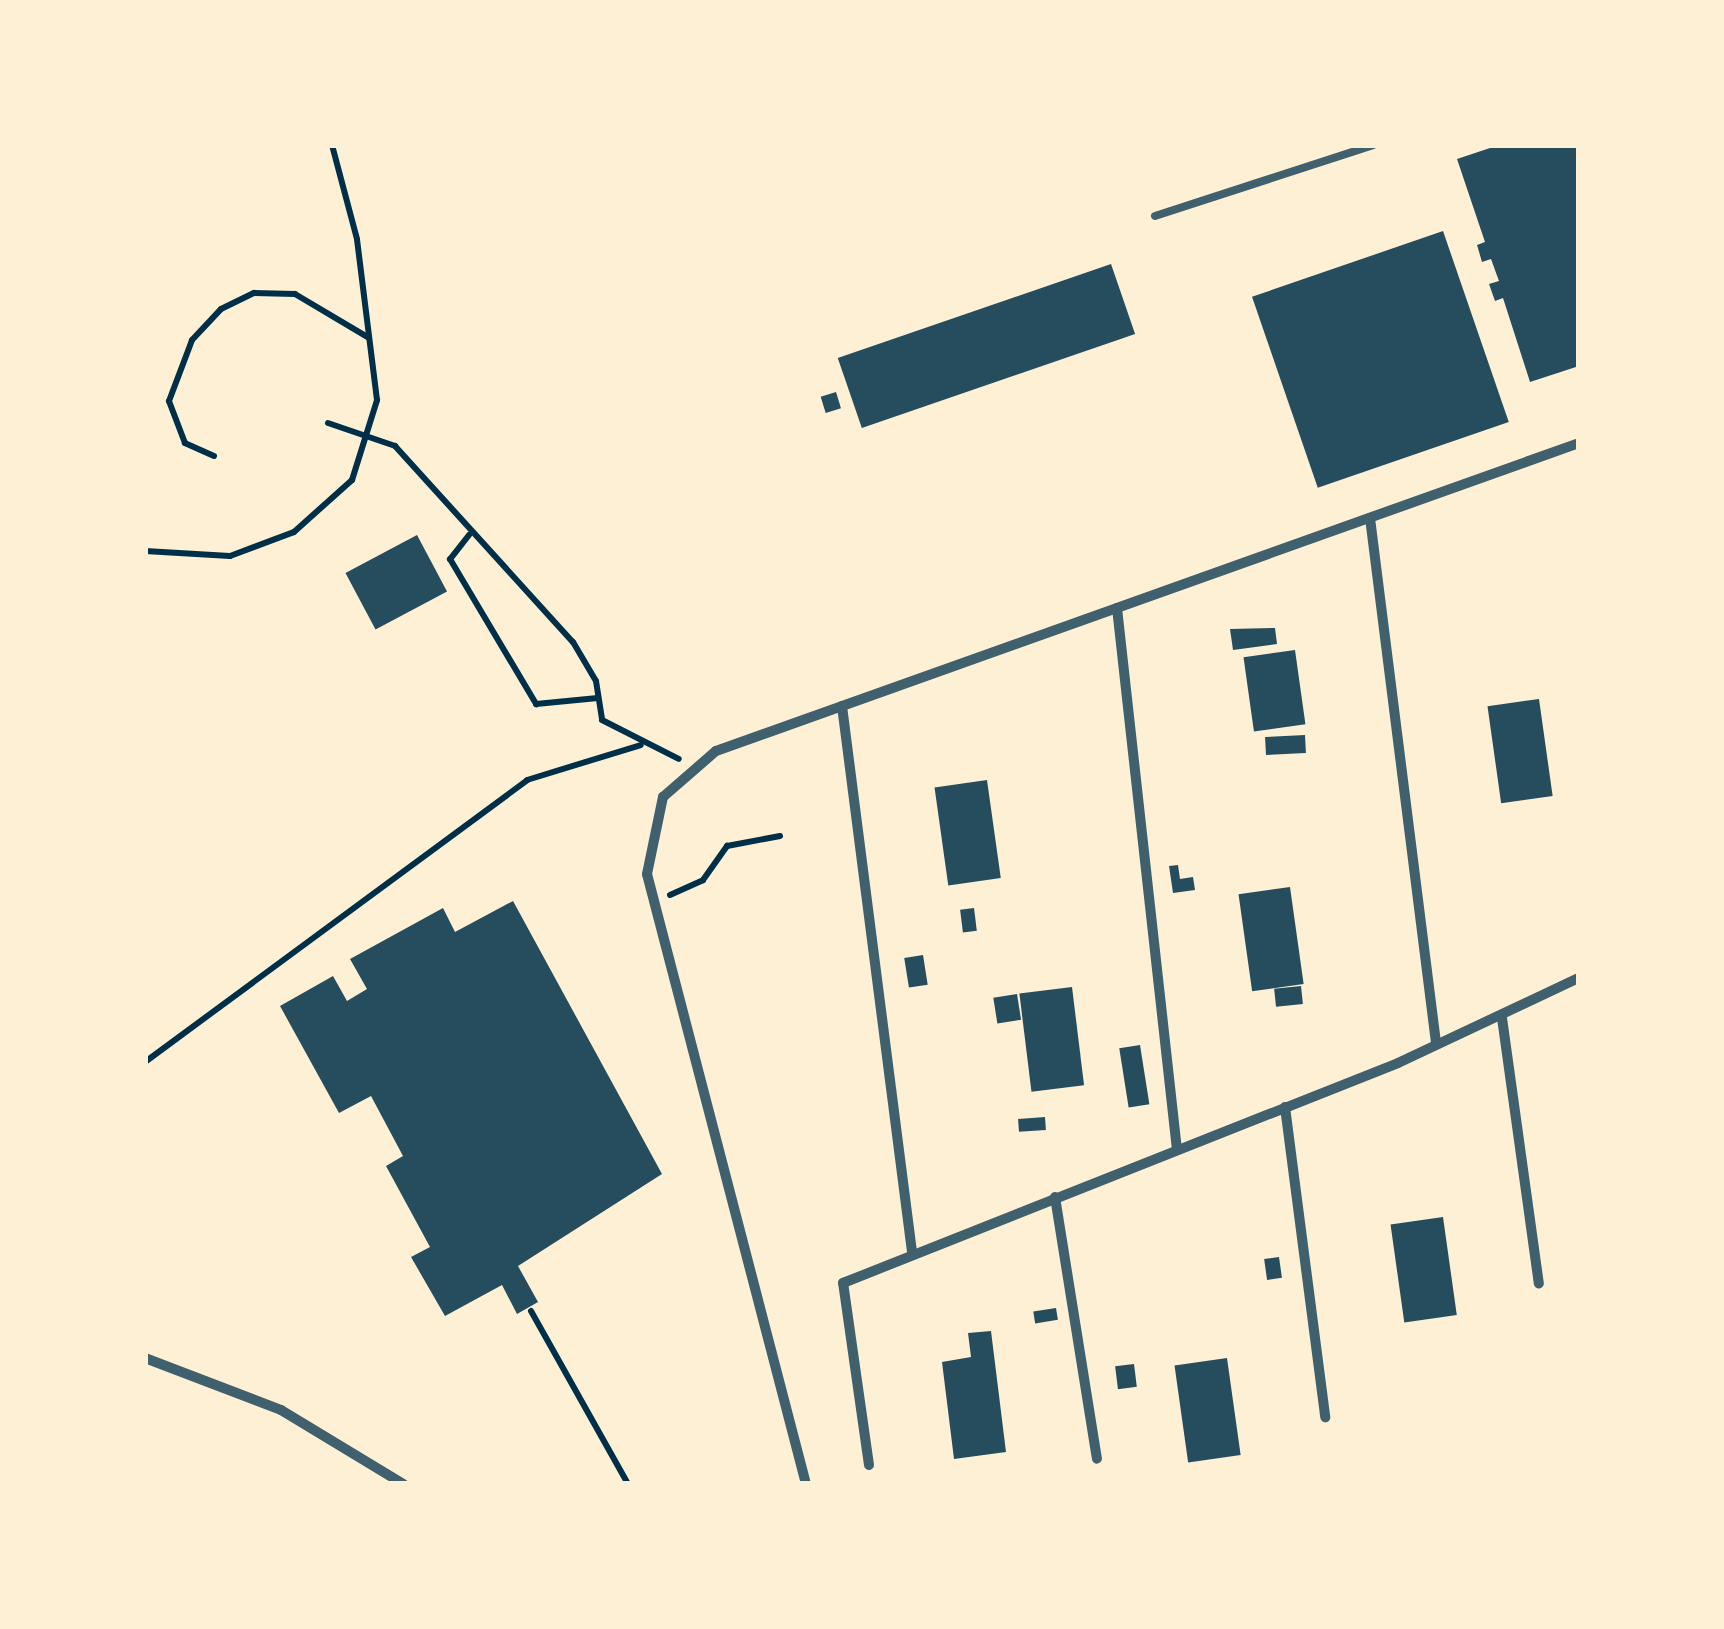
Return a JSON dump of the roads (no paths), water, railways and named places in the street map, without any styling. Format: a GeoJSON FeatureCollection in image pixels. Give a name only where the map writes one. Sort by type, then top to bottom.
{"type":"FeatureCollection","features":[{"type":"Feature","properties":{"kind":"street"},"geometry":{"type":"LineString","coordinates":[[806,1484],[646,874],[651,822],[694,765],[842,706],[1579,443]]}},
{"type":"Feature","properties":{"kind":"street"},"geometry":{"type":"LineString","coordinates":[[1370,518],[1436,1043]]}},
{"type":"Feature","properties":{"kind":"street"},"geometry":{"type":"LineString","coordinates":[[1117,608],[1178,1150]]}},
{"type":"Feature","properties":{"kind":"street"},"geometry":{"type":"LineString","coordinates":[[842,706],[912,1252]]}},
{"type":"Feature","properties":{"kind":"street"},"geometry":{"type":"LineString","coordinates":[[869,1465],[843,1283],[912,1252],[1178,1150],[1502,1018],[1579,978]]}},
{"type":"Feature","properties":{"kind":"street"},"geometry":{"type":"LineString","coordinates":[[1502,1018],[1540,1283]]}},
{"type":"Feature","properties":{"kind":"street"},"geometry":{"type":"LineString","coordinates":[[1285,1106],[1325,1418]]}},
{"type":"Feature","properties":{"kind":"street"},"geometry":{"type":"LineString","coordinates":[[1055,1197],[1097,1460]]}},
{"type":"Feature","properties":{"kind":"street"},"geometry":{"type":"LineString","coordinates":[[145,1358],[281,1410],[403,1484]]}},
{"type":"Feature","properties":{"kind":"lane"},"geometry":{"type":"LineString","coordinates":[[1155,216],[1372,145]]}}]}
